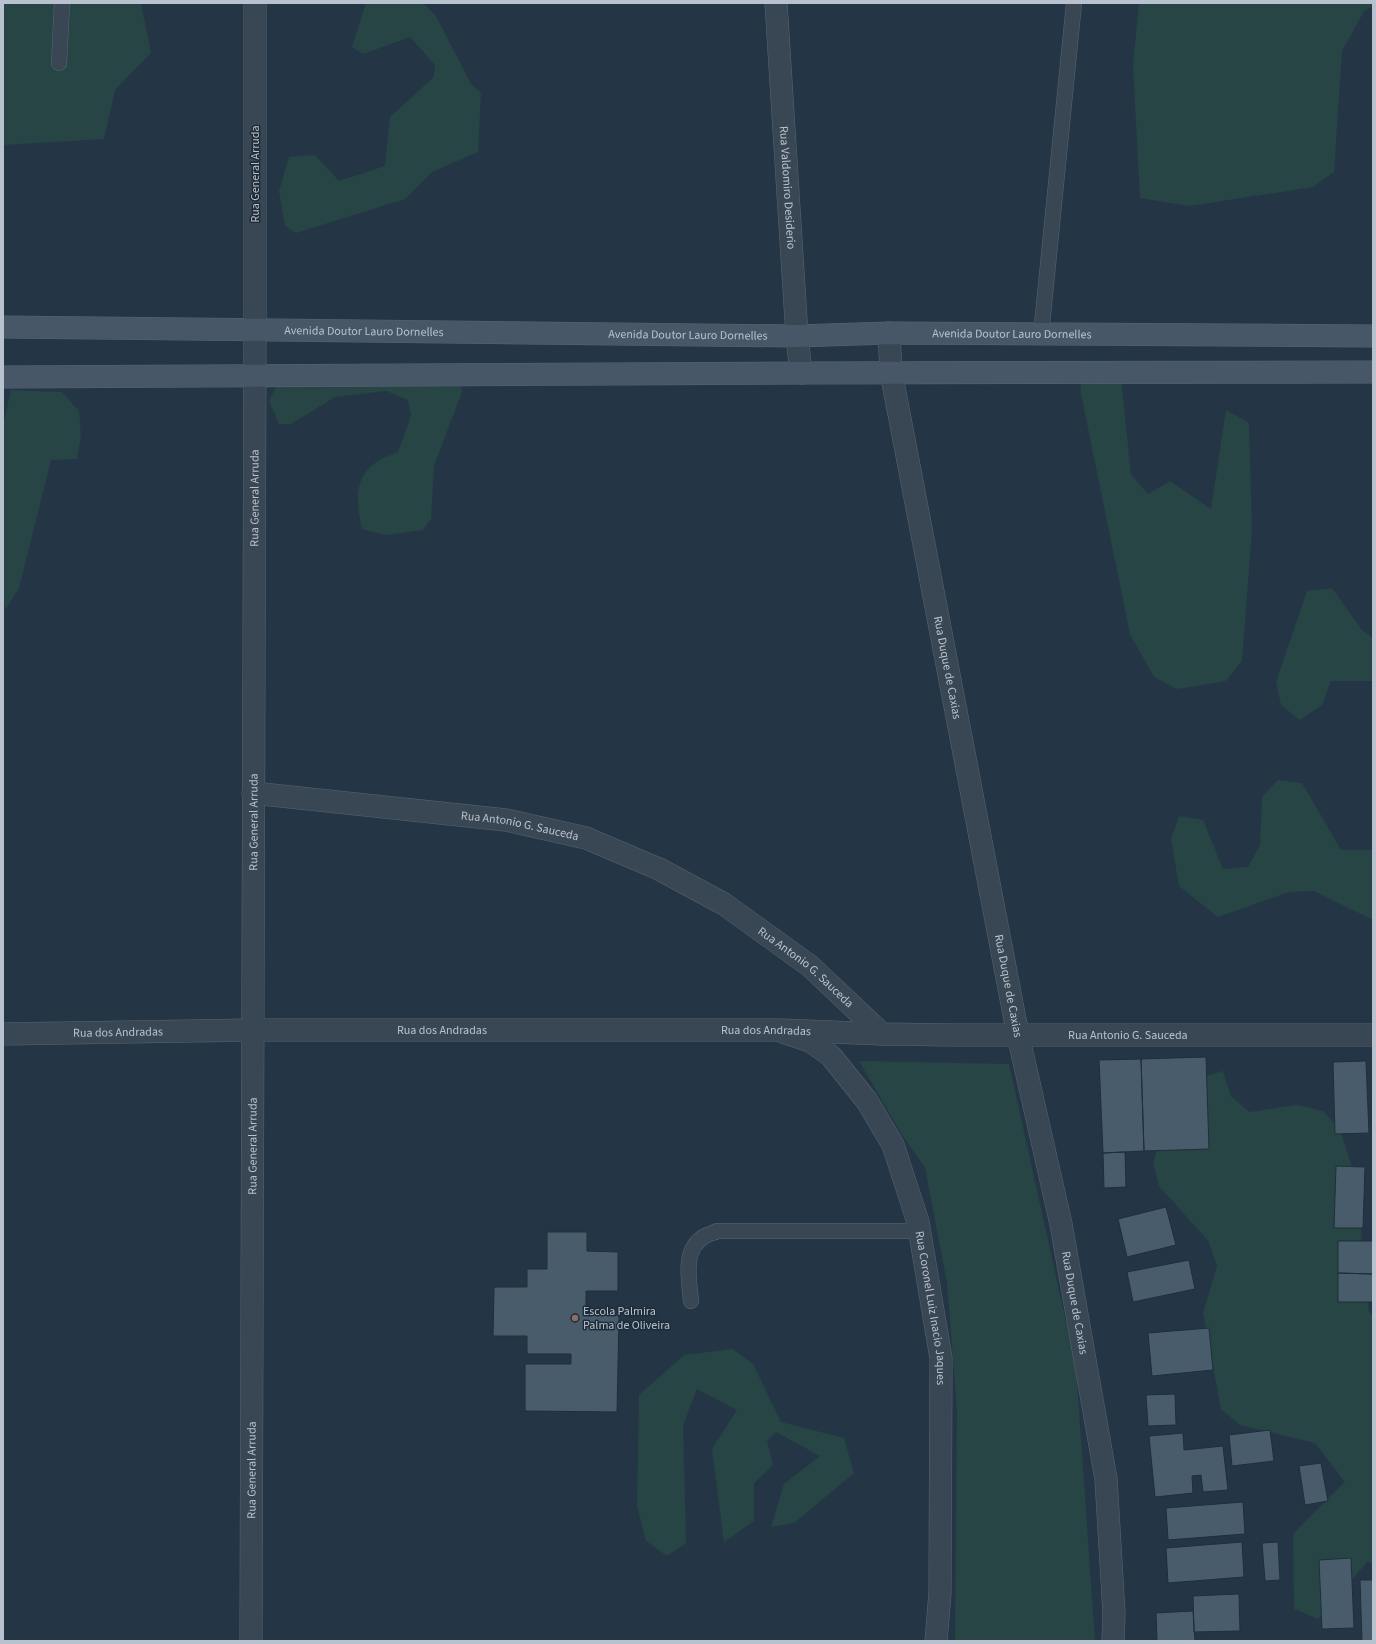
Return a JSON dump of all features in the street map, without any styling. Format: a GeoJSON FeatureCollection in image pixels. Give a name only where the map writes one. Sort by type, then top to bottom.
{"type":"FeatureCollection","features":[{"type":"Feature","properties":{"kind":"main road","name":"Avenida Doutor Lauro Dornelles"},"geometry":{"type":"LineString","coordinates":[[3,327],[797,336],[889,332],[1041,335],[1373,336]]}},
{"type":"Feature","properties":{"kind":"main road"},"geometry":{"type":"LineString","coordinates":[[3,377],[801,372],[1373,372]]}},
{"type":"Feature","properties":{"kind":"street","name":"Rua General Arruda"},"geometry":{"type":"LineString","coordinates":[[251,1641],[255,3]]}},
{"type":"Feature","properties":{"kind":"street","name":"Rua Valdomiro Desiderio"},"geometry":{"type":"LineString","coordinates":[[776,3],[797,336],[801,372]]}},
{"type":"Feature","properties":{"kind":"street","name":"Rua Duque de Caxias"},"geometry":{"type":"LineString","coordinates":[[889,332],[891,372],[1018,1035],[1062,1224],[1106,1479],[1114,1613],[1113,1641]]}},
{"type":"Feature","properties":{"kind":"street","name":"Rua Antonio G. Sauceda"},"geometry":{"type":"LineString","coordinates":[[254,793],[506,820],[586,838],[658,869],[724,904],[810,966],[882,1034],[1373,1035]]}},
{"type":"Feature","properties":{"kind":"street","name":"Rua dos Andradas"},"geometry":{"type":"LineString","coordinates":[[3,1034],[253,1030],[780,1030],[882,1034]]}},
{"type":"Feature","properties":{"kind":"street","name":"Rua Coronel Luiz Inacio Jaques"},"geometry":{"type":"LineString","coordinates":[[780,1030],[810,1041],[831,1056],[867,1101],[893,1144],[918,1222],[941,1358],[940,1593],[936,1641]]}},
{"type":"Feature","properties":{"kind":"lane"},"geometry":{"type":"LineString","coordinates":[[59,63],[62,3]]}},
{"type":"Feature","properties":{"kind":"lane"},"geometry":{"type":"LineString","coordinates":[[1041,335],[1074,3]]}},
{"type":"Feature","properties":{"kind":"lane"},"geometry":{"type":"LineString","coordinates":[[691,1301],[688,1261],[695,1245],[705,1235],[717,1232],[919,1231]]}},
{"type":"Feature","properties":{"kind":"green space"},"geometry":{"type":"Polygon","coordinates":[[[3,3],[141,3],[151,53],[115,90],[104,139],[3,145],[3,3]]]}},
{"type":"Feature","properties":{"kind":"green space"},"geometry":{"type":"Polygon","coordinates":[[[366,3],[423,3],[436,16],[471,84],[481,93],[478,152],[432,172],[405,199],[296,233],[285,226],[279,191],[289,157],[315,155],[339,181],[385,166],[390,117],[434,77],[435,65],[410,37],[363,54],[352,47],[366,3]]]}},
{"type":"Feature","properties":{"kind":"green space"},"geometry":{"type":"Polygon","coordinates":[[[1139,3],[1373,3],[1373,6],[1364,11],[1342,51],[1334,172],[1313,187],[1190,206],[1140,198],[1133,65],[1139,3]]]}},
{"type":"Feature","properties":{"kind":"green space"},"geometry":{"type":"Polygon","coordinates":[[[1103,361],[1121,379],[1131,474],[1148,494],[1170,481],[1211,509],[1226,410],[1249,423],[1252,529],[1242,661],[1226,681],[1177,689],[1154,677],[1130,634],[1081,394],[1080,370],[1103,361]]]}},
{"type":"Feature","properties":{"kind":"green space"},"geometry":{"type":"Polygon","coordinates":[[[280,379],[461,379],[462,392],[434,466],[431,519],[423,530],[386,535],[362,529],[359,510],[358,493],[359,485],[363,477],[377,461],[398,452],[411,416],[408,400],[386,391],[335,397],[291,424],[279,424],[269,401],[280,379]]]}},
{"type":"Feature","properties":{"kind":"green space"},"geometry":{"type":"Polygon","coordinates":[[[11,390],[62,392],[79,411],[81,435],[77,459],[51,460],[19,588],[5,610],[3,586],[3,426],[11,390]]]}},
{"type":"Feature","properties":{"kind":"green space"},"geometry":{"type":"Polygon","coordinates":[[[1332,588],[1362,630],[1373,638],[1373,681],[1331,681],[1322,705],[1300,720],[1281,705],[1276,682],[1307,591],[1332,588]]]}},
{"type":"Feature","properties":{"kind":"green space"},"geometry":{"type":"Polygon","coordinates":[[[1278,780],[1302,783],[1341,850],[1373,850],[1373,920],[1314,891],[1289,892],[1218,917],[1179,886],[1171,839],[1179,816],[1203,820],[1223,869],[1248,867],[1260,845],[1262,797],[1278,780]]]}},
{"type":"Feature","properties":{"kind":"green space"},"geometry":{"type":"Polygon","coordinates":[[[859,1061],[1009,1064],[1076,1367],[1095,1641],[955,1641],[957,1409],[947,1283],[925,1168],[899,1130],[859,1061]]]}},
{"type":"Feature","properties":{"kind":"green space"},"geometry":{"type":"Polygon","coordinates":[[[1223,1071],[1231,1096],[1249,1112],[1297,1105],[1323,1111],[1340,1130],[1356,1179],[1369,1312],[1373,1316],[1373,1564],[1368,1561],[1318,1619],[1294,1609],[1293,1534],[1345,1482],[1315,1443],[1240,1425],[1221,1409],[1203,1313],[1217,1266],[1209,1242],[1159,1186],[1153,1163],[1168,1116],[1199,1078],[1223,1071]]]}},
{"type":"Feature","properties":{"kind":"green space"},"geometry":{"type":"Polygon","coordinates":[[[733,1349],[753,1364],[781,1422],[844,1438],[854,1473],[794,1523],[771,1527],[784,1484],[820,1456],[776,1432],[767,1441],[773,1465],[754,1483],[754,1521],[724,1542],[712,1449],[737,1410],[697,1389],[683,1425],[686,1543],[667,1556],[646,1541],[637,1506],[639,1395],[684,1355],[733,1349]]]}},
{"type":"Feature","properties":{"kind":"building"},"geometry":{"type":"Polygon","coordinates":[[[1206,1057],[1209,1149],[1144,1151],[1141,1059],[1206,1057]]]}},
{"type":"Feature","properties":{"kind":"building"},"geometry":{"type":"Polygon","coordinates":[[[1141,1059],[1144,1151],[1103,1153],[1099,1060],[1141,1059]]]}},
{"type":"Feature","properties":{"kind":"building"},"geometry":{"type":"Polygon","coordinates":[[[1366,1061],[1369,1133],[1335,1134],[1333,1062],[1366,1061]]]}},
{"type":"Feature","properties":{"kind":"building"},"geometry":{"type":"Polygon","coordinates":[[[1125,1152],[1126,1187],[1104,1188],[1103,1153],[1125,1152]]]}},
{"type":"Feature","properties":{"kind":"building"},"geometry":{"type":"Polygon","coordinates":[[[1336,1166],[1365,1167],[1363,1228],[1334,1228],[1336,1166]]]}},
{"type":"Feature","properties":{"kind":"building"},"geometry":{"type":"Polygon","coordinates":[[[1166,1207],[1176,1245],[1127,1257],[1118,1219],[1166,1207]]]}},
{"type":"Feature","properties":{"kind":"building"},"geometry":{"type":"Polygon","coordinates":[[[547,1232],[587,1232],[587,1251],[618,1252],[618,1291],[586,1291],[586,1315],[619,1315],[617,1412],[525,1411],[525,1364],[571,1364],[571,1354],[527,1354],[527,1336],[493,1336],[494,1287],[527,1287],[527,1269],[547,1269],[547,1232]]]}},
{"type":"Feature","properties":{"kind":"building"},"geometry":{"type":"Polygon","coordinates":[[[1338,1241],[1373,1241],[1373,1274],[1338,1273],[1338,1241]]]}},
{"type":"Feature","properties":{"kind":"building"},"geometry":{"type":"Polygon","coordinates":[[[1189,1260],[1195,1289],[1133,1302],[1127,1272],[1189,1260]]]}},
{"type":"Feature","properties":{"kind":"building"},"geometry":{"type":"Polygon","coordinates":[[[1338,1273],[1373,1274],[1373,1302],[1338,1302],[1338,1273]]]}},
{"type":"Feature","properties":{"kind":"building"},"geometry":{"type":"Polygon","coordinates":[[[1209,1328],[1213,1370],[1152,1376],[1148,1333],[1209,1328]]]}},
{"type":"Feature","properties":{"kind":"building"},"geometry":{"type":"Polygon","coordinates":[[[1175,1394],[1176,1425],[1148,1426],[1146,1395],[1175,1394]]]}},
{"type":"Feature","properties":{"kind":"building"},"geometry":{"type":"Polygon","coordinates":[[[1270,1430],[1274,1461],[1232,1466],[1229,1435],[1270,1430]]]}},
{"type":"Feature","properties":{"kind":"building"},"geometry":{"type":"Polygon","coordinates":[[[1183,1433],[1184,1450],[1223,1446],[1228,1490],[1203,1492],[1201,1475],[1192,1476],[1193,1493],[1155,1497],[1149,1436],[1183,1433]]]}},
{"type":"Feature","properties":{"kind":"building"},"geometry":{"type":"Polygon","coordinates":[[[1321,1463],[1328,1501],[1305,1505],[1299,1466],[1321,1463]]]}},
{"type":"Feature","properties":{"kind":"building"},"geometry":{"type":"Polygon","coordinates":[[[1243,1502],[1245,1534],[1168,1540],[1166,1508],[1243,1502]]]}},
{"type":"Feature","properties":{"kind":"building"},"geometry":{"type":"Polygon","coordinates":[[[1242,1542],[1244,1577],[1168,1583],[1166,1548],[1242,1542]]]}},
{"type":"Feature","properties":{"kind":"building"},"geometry":{"type":"Polygon","coordinates":[[[1278,1542],[1280,1580],[1265,1581],[1262,1543],[1278,1542]]]}},
{"type":"Feature","properties":{"kind":"building"},"geometry":{"type":"Polygon","coordinates":[[[1351,1558],[1354,1628],[1322,1629],[1319,1560],[1351,1558]]]}},
{"type":"Feature","properties":{"kind":"building"},"geometry":{"type":"Polygon","coordinates":[[[1360,1580],[1373,1580],[1373,1641],[1362,1641],[1360,1580]]]}},
{"type":"Feature","properties":{"kind":"building"},"geometry":{"type":"Polygon","coordinates":[[[1239,1594],[1240,1631],[1194,1632],[1193,1596],[1239,1594]]]}},
{"type":"Feature","properties":{"kind":"building"},"geometry":{"type":"Polygon","coordinates":[[[1193,1611],[1195,1641],[1157,1641],[1156,1613],[1193,1611]]]}},
{"type":"Feature","properties":{"kind":"place","name":"Escola Palmira Palma de Oliveira"},"geometry":{"type":"Point","coordinates":[575,1318]}}]}
